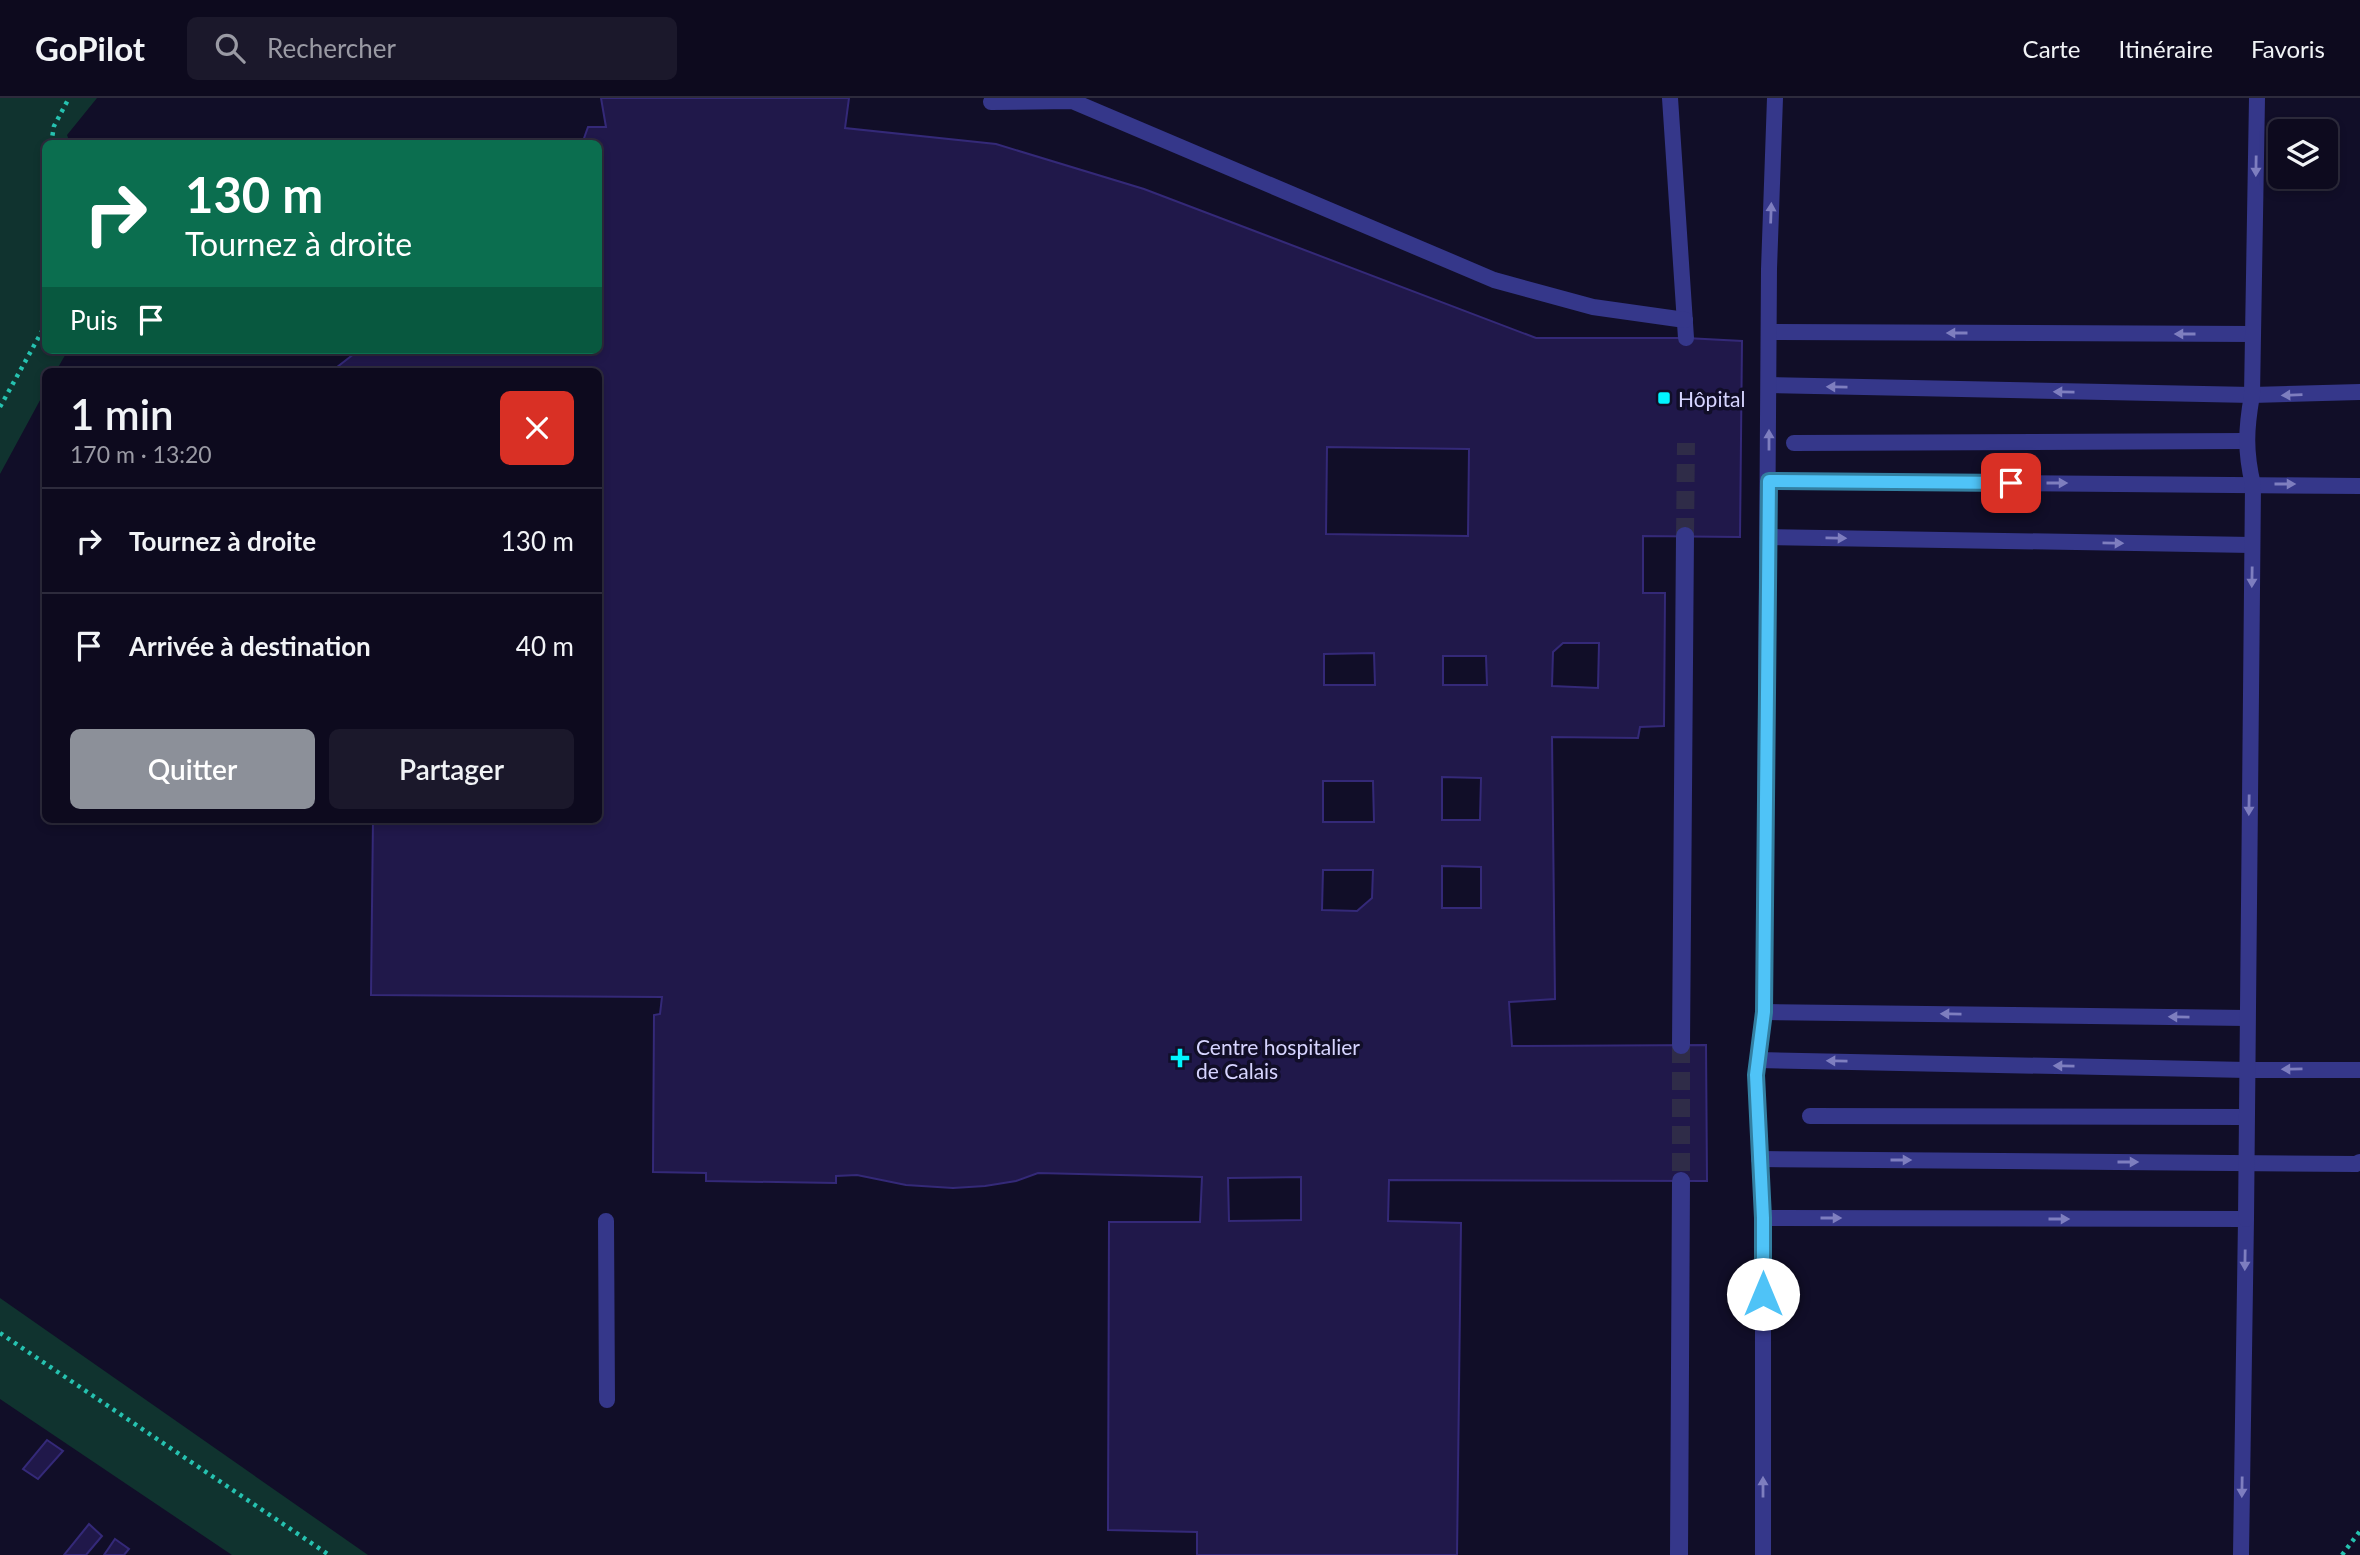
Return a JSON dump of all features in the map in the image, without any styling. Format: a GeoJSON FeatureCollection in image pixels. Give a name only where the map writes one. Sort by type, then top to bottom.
{"type":"FeatureCollection","features":[{"type":"Feature","properties":{"kind":"street"},"geometry":{"type":"LineString","coordinates":[[1681,1045],[1685,536]]}},
{"type":"Feature","properties":{"kind":"street"},"geometry":{"type":"LineString","coordinates":[[1679,1555],[1681,1181]]}},
{"type":"Feature","properties":{"kind":"lane"},"geometry":{"type":"LineString","coordinates":[[1670,98],[1686,338]]}},
{"type":"Feature","properties":{"kind":"lane"},"geometry":{"type":"LineString","coordinates":[[1763,1555],[1763,1218],[1756,1075],[1764,1012],[1769,269],[1775,98]]}},
{"type":"Feature","properties":{"kind":"lane"},"geometry":{"type":"LineString","coordinates":[[2241,1555],[2253,485],[2246,456],[2246,425],[2252,396],[2258,98]]}},
{"type":"Feature","properties":{"kind":"lane"},"geometry":{"type":"LineString","coordinates":[[991,102],[1072,101],[1494,280],[1592,307],[1685,320]]}},
{"type":"Feature","properties":{"kind":"lane"},"geometry":{"type":"LineString","coordinates":[[1769,332],[2253,334]]}},
{"type":"Feature","properties":{"kind":"lane"},"geometry":{"type":"LineString","coordinates":[[1769,385],[2252,396],[2360,392]]}},
{"type":"Feature","properties":{"kind":"lane"},"geometry":{"type":"LineString","coordinates":[[1794,443],[2246,441]]}},
{"type":"Feature","properties":{"kind":"lane"},"geometry":{"type":"LineString","coordinates":[[1769,481],[2360,486]]}},
{"type":"Feature","properties":{"kind":"lane"},"geometry":{"type":"LineString","coordinates":[[1768,537],[2252,545]]}},
{"type":"Feature","properties":{"kind":"lane"},"geometry":{"type":"LineString","coordinates":[[1764,1012],[2247,1018]]}},
{"type":"Feature","properties":{"kind":"lane"},"geometry":{"type":"LineString","coordinates":[[1758,1060],[2360,1070]]}},
{"type":"Feature","properties":{"kind":"lane"},"geometry":{"type":"LineString","coordinates":[[1810,1116],[2246,1117]]}},
{"type":"Feature","properties":{"kind":"lane"},"geometry":{"type":"LineString","coordinates":[[1759,1159],[2360,1162]]}},
{"type":"Feature","properties":{"kind":"lane"},"geometry":{"type":"LineString","coordinates":[[1763,1218],[2246,1219]]}},
{"type":"Feature","properties":{"kind":"lane"},"geometry":{"type":"LineString","coordinates":[[606,1222],[607,1400]]}},
{"type":"Feature","properties":{"kind":"path"},"geometry":{"type":"LineString","coordinates":[[52,140],[54,126],[69,98]]}},
{"type":"Feature","properties":{"kind":"path"},"geometry":{"type":"LineString","coordinates":[[0,407],[42,331]]}},
{"type":"Feature","properties":{"kind":"path"},"geometry":{"type":"LineString","coordinates":[[0,1334],[329,1555]]}},
{"type":"Feature","properties":{"kind":"path"},"geometry":{"type":"LineString","coordinates":[[2342,1555],[2360,1531]]}},
{"type":"Feature","properties":{"kind":"green space"},"geometry":{"type":"Polygon","coordinates":[[[0,98],[97,98],[67,135],[69,140],[42,140],[42,354],[66,354],[58,368],[42,368],[42,397],[0,474],[0,98]]]}},
{"type":"Feature","properties":{"kind":"green space"},"geometry":{"type":"Polygon","coordinates":[[[0,1298],[368,1555],[232,1555],[0,1399],[0,1298]]]}},
{"type":"Feature","properties":{"kind":"building"},"geometry":{"type":"Polygon","coordinates":[[[601,98],[849,98],[845,128],[996,144],[1144,189],[1536,338],[1686,338],[1742,341],[1740,537],[1643,536],[1643,593],[1665,593],[1664,726],[1640,727],[1638,738],[1552,737],[1555,999],[1509,1002],[1512,1046],[1706,1045],[1707,1181],[1389,1180],[1388,1221],[1461,1223],[1457,1555],[1197,1555],[1197,1532],[1108,1530],[1109,1222],[1200,1222],[1202,1177],[1038,1173],[1016,1181],[953,1188],[906,1185],[857,1175],[836,1176],[836,1183],[706,1181],[706,1173],[653,1172],[654,1015],[660,1014],[662,997],[371,995],[373,823],[602,823],[602,368],[336,368],[354,354],[602,354],[602,140],[583,140],[588,127],[606,127],[601,98]],[[1327,447],[1326,534],[1468,536],[1469,449],[1327,447]],[[1563,643],[1553,652],[1552,686],[1598,688],[1599,643],[1563,643]],[[1374,653],[1324,654],[1324,685],[1375,685],[1374,653]],[[1443,656],[1443,685],[1487,685],[1486,656],[1443,656]],[[1442,777],[1442,820],[1480,820],[1481,778],[1442,777]],[[1323,781],[1323,822],[1374,822],[1373,781],[1323,781]],[[1442,866],[1442,908],[1481,908],[1481,867],[1442,866]],[[1323,870],[1322,910],[1357,911],[1372,898],[1373,870],[1323,870]],[[1301,1177],[1228,1178],[1229,1221],[1301,1220],[1301,1177]]]}},
{"type":"Feature","properties":{"kind":"building"},"geometry":{"type":"Polygon","coordinates":[[[47,1440],[63,1451],[38,1479],[23,1469],[47,1440]]]}},
{"type":"Feature","properties":{"kind":"building"},"geometry":{"type":"Polygon","coordinates":[[[89,1524],[102,1536],[86,1555],[64,1555],[89,1524]]]}},
{"type":"Feature","properties":{"kind":"building"},"geometry":{"type":"Polygon","coordinates":[[[115,1539],[129,1549],[124,1555],[104,1555],[115,1539]]]}},
{"type":"Feature","properties":{"kind":"tunnel"},"geometry":{"type":"LineString","coordinates":[[1685,536],[1686,443]]}},
{"type":"Feature","properties":{"kind":"tunnel"},"geometry":{"type":"LineString","coordinates":[[1681,1045],[1681,1181]]}},
{"type":"Feature","properties":{"kind":"place","name":"Hôpital"},"geometry":{"type":"Point","coordinates":[1664,398]}},
{"type":"Feature","properties":{"kind":"place","name":"Centre hospitalier de Calais"},"geometry":{"type":"Point","coordinates":[1180,1058]}},
{"type":"Feature","properties":{"kind":"route"},"geometry":{"type":"LineString","coordinates":[[1763,1294],[1763,1218],[1756,1075],[1764,1012],[1769,481],[2011,483]]}}]}
